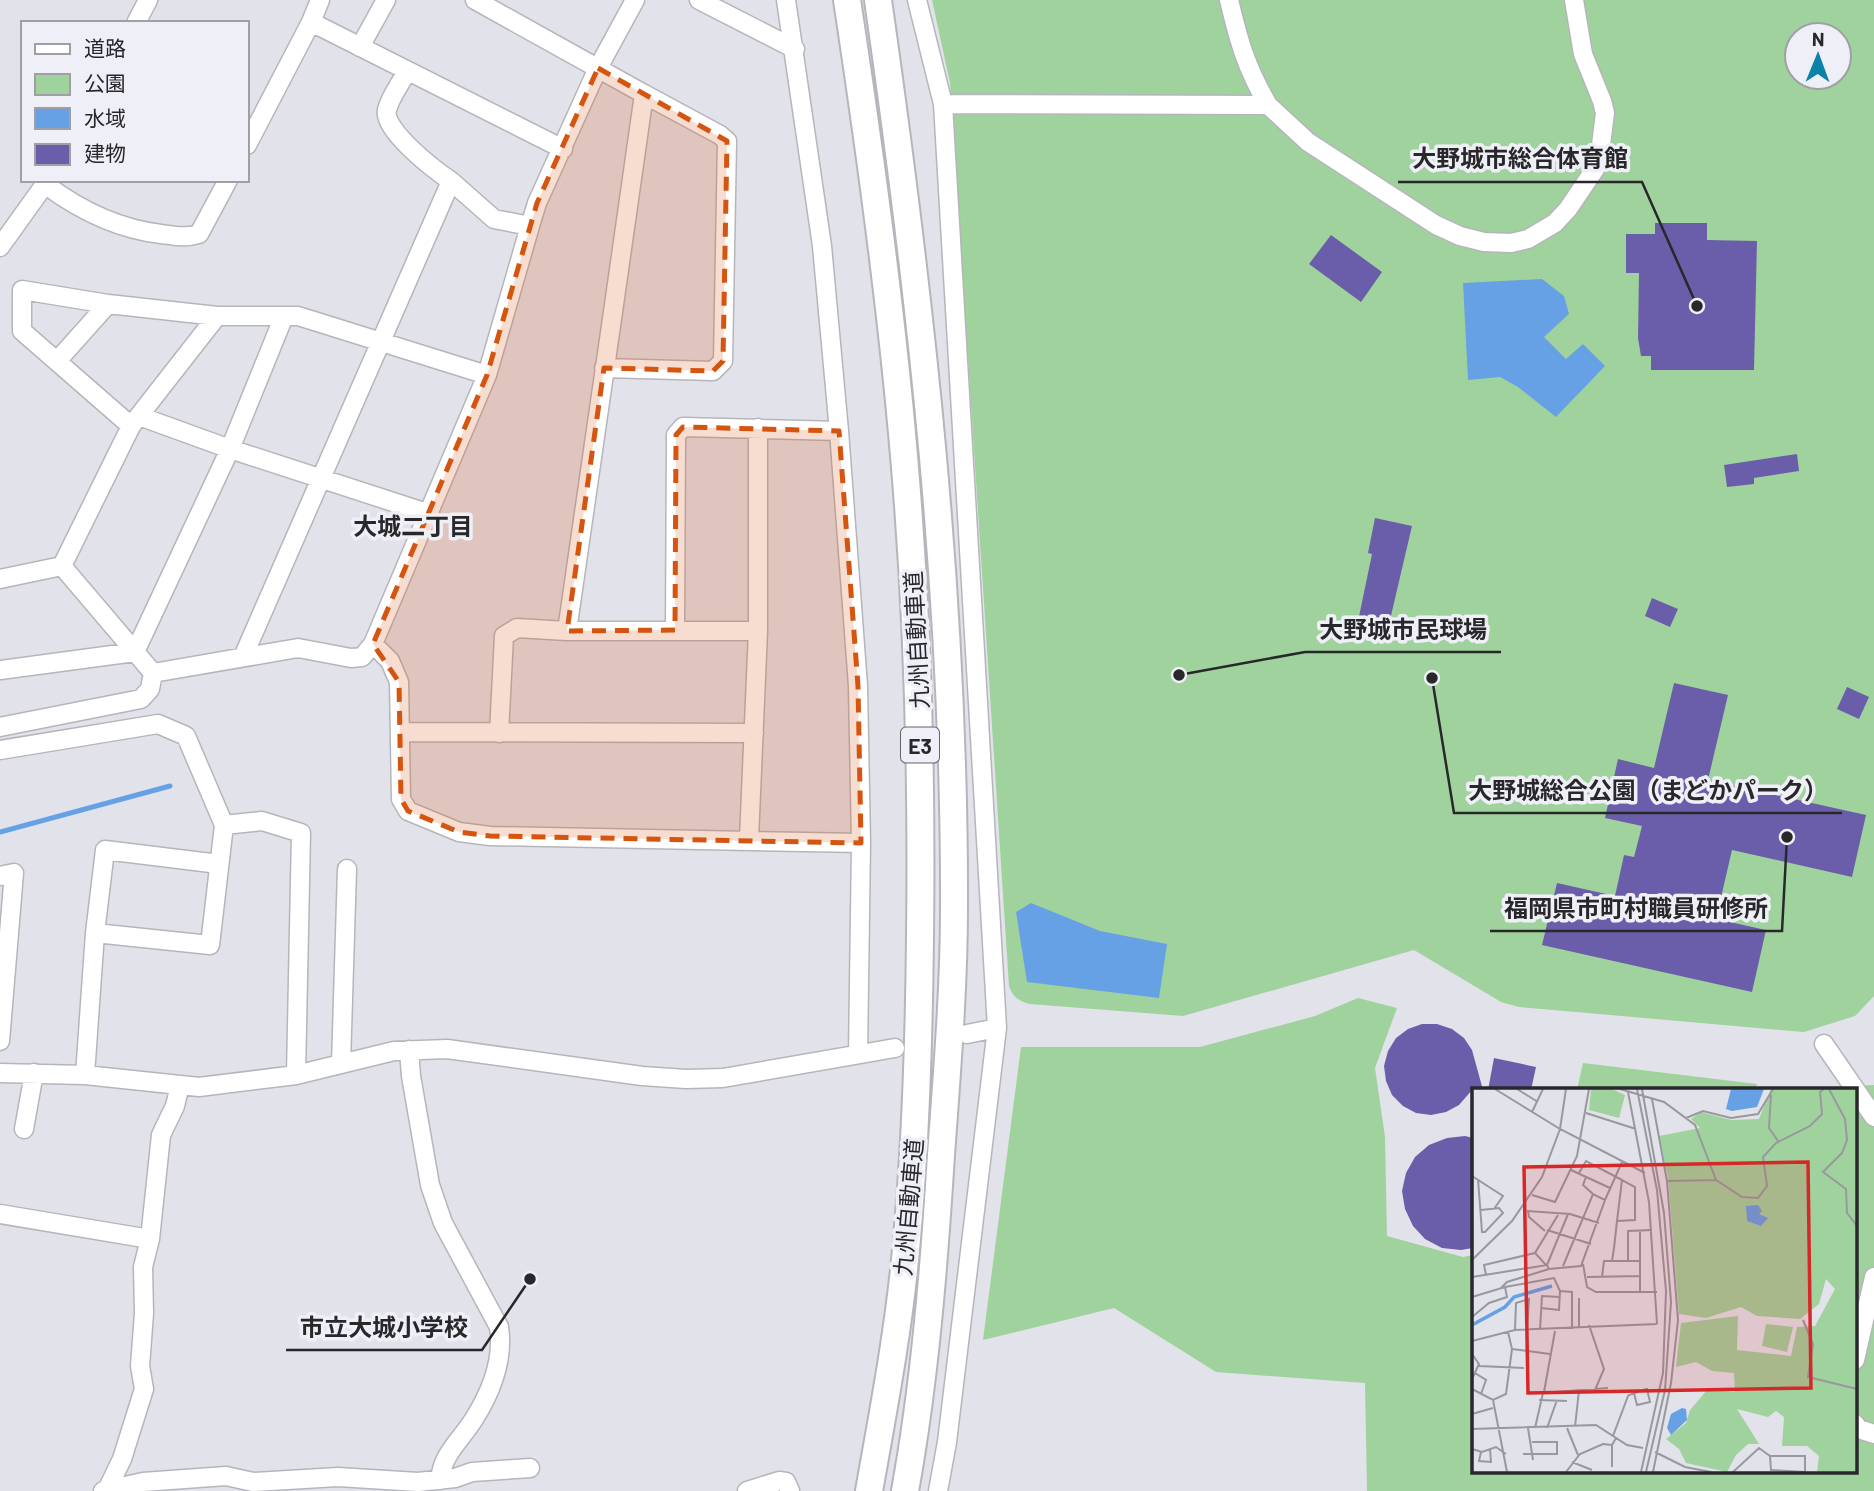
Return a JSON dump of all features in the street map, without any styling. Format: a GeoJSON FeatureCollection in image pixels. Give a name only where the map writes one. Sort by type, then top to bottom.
{"type":"FeatureCollection","features":[{"type":"Feature","properties":{"kind":"highway","name":"九州自動車道"},"geometry":{"type":"LineString","coordinates":[[847,0],[872,164],[904,454],[919,678],[921,809],[919,1059],[907,1239],[890,1374],[869,1491]]}},
{"type":"Feature","properties":{"kind":"highway","name":"九州自動車道"},"geometry":{"type":"LineString","coordinates":[[878,0],[920,318],[943,568],[953,752],[954,910],[944,1116],[932,1291],[905,1491]]}},
{"type":"Feature","properties":{"kind":"street"},"geometry":{"type":"LineString","coordinates":[[137,21],[148,0]]}},
{"type":"Feature","properties":{"kind":"street"},"geometry":{"type":"LineString","coordinates":[[248,143],[320,0]]}},
{"type":"Feature","properties":{"kind":"street"},"geometry":{"type":"LineString","coordinates":[[360,47],[386,0]]}},
{"type":"Feature","properties":{"kind":"street"},"geometry":{"type":"LineString","coordinates":[[475,0],[727,141],[723,361],[713,371],[604,368]]}},
{"type":"Feature","properties":{"kind":"street"},"geometry":{"type":"LineString","coordinates":[[153,673],[298,648],[362,657],[373,643],[430,514],[487,374],[537,203],[598,68],[635,0]]}},
{"type":"Feature","properties":{"kind":"street"},"geometry":{"type":"LineString","coordinates":[[699,0],[795,49]]}},
{"type":"Feature","properties":{"kind":"street"},"geometry":{"type":"LineString","coordinates":[[786,0],[822,246],[858,687],[858,1054]]}},
{"type":"Feature","properties":{"kind":"street"},"geometry":{"type":"LineString","coordinates":[[917,0],[943,104],[997,1028],[947,1442],[938,1491]]}},
{"type":"Feature","properties":{"kind":"street"},"geometry":{"type":"LineString","coordinates":[[1229,0],[1240,48],[1252,77],[1268,105],[1308,142],[1436,225],[1460,236],[1484,242],[1511,243],[1528,240],[1555,223],[1568,209],[1598,163],[1605,113],[1583,54],[1574,0]]}},
{"type":"Feature","properties":{"kind":"street"},"geometry":{"type":"LineString","coordinates":[[311,22],[563,149]]}},
{"type":"Feature","properties":{"kind":"street"},"geometry":{"type":"LineString","coordinates":[[407,71],[387,111],[388,123],[429,166],[451,181],[494,219],[530,226]]}},
{"type":"Feature","properties":{"kind":"street"},"geometry":{"type":"LineString","coordinates":[[567,631],[645,94]]}},
{"type":"Feature","properties":{"kind":"street"},"geometry":{"type":"LineString","coordinates":[[943,104],[1268,105]]}},
{"type":"Feature","properties":{"kind":"street"},"geometry":{"type":"LineString","coordinates":[[243,657],[451,181]]}},
{"type":"Feature","properties":{"kind":"street"},"geometry":{"type":"LineString","coordinates":[[0,247],[47,183],[108,222],[138,231],[187,238],[199,234],[227,182]]}},
{"type":"Feature","properties":{"kind":"street"},"geometry":{"type":"LineString","coordinates":[[430,514],[135,421],[22,331],[22,290],[108,304],[216,316],[298,316],[487,374]]}},
{"type":"Feature","properties":{"kind":"street"},"geometry":{"type":"LineString","coordinates":[[57,361],[108,304]]}},
{"type":"Feature","properties":{"kind":"street"},"geometry":{"type":"LineString","coordinates":[[62,566],[135,421],[216,316]]}},
{"type":"Feature","properties":{"kind":"street"},"geometry":{"type":"LineString","coordinates":[[135,652],[230,449],[284,316]]}},
{"type":"Feature","properties":{"kind":"street"},"geometry":{"type":"LineString","coordinates":[[675,630],[676,435],[683,427],[839,431]]}},
{"type":"Feature","properties":{"kind":"street"},"geometry":{"type":"LineString","coordinates":[[749,839],[758,631],[758,428]]}},
{"type":"Feature","properties":{"kind":"street"},"geometry":{"type":"LineString","coordinates":[[0,579],[62,566]]}},
{"type":"Feature","properties":{"kind":"street"},"geometry":{"type":"LineString","coordinates":[[62,566],[153,673]]}},
{"type":"Feature","properties":{"kind":"street"},"geometry":{"type":"LineString","coordinates":[[499,733],[504,636],[517,628],[567,631],[758,631]]}},
{"type":"Feature","properties":{"kind":"street"},"geometry":{"type":"LineString","coordinates":[[373,643],[390,661],[400,682],[401,799],[408,811],[459,832],[491,836],[860,842]]}},
{"type":"Feature","properties":{"kind":"street"},"geometry":{"type":"LineString","coordinates":[[0,670],[135,652]]}},
{"type":"Feature","properties":{"kind":"street"},"geometry":{"type":"LineString","coordinates":[[0,727],[141,699],[150,688],[153,673]]}},
{"type":"Feature","properties":{"kind":"street"},"geometry":{"type":"LineString","coordinates":[[0,750],[158,724],[186,736],[224,825],[210,945],[95,933]]}},
{"type":"Feature","properties":{"kind":"street"},"geometry":{"type":"LineString","coordinates":[[400,732],[754,733]]}},
{"type":"Feature","properties":{"kind":"street"},"geometry":{"type":"LineString","coordinates":[[224,825],[262,821],[301,833],[296,1074]]}},
{"type":"Feature","properties":{"kind":"street"},"geometry":{"type":"LineString","coordinates":[[85,1075],[95,933],[105,850],[219,864]]}},
{"type":"Feature","properties":{"kind":"street"},"geometry":{"type":"LineString","coordinates":[[341,1064],[347,869]]}},
{"type":"Feature","properties":{"kind":"street"},"geometry":{"type":"LineString","coordinates":[[0,876],[14,873],[0,1041]]}},
{"type":"Feature","properties":{"kind":"street"},"geometry":{"type":"LineString","coordinates":[[967,1034],[997,1028]]}},
{"type":"Feature","properties":{"kind":"street"},"geometry":{"type":"LineString","coordinates":[[1824,1044],[1854,1088]]}},
{"type":"Feature","properties":{"kind":"street"},"geometry":{"type":"LineString","coordinates":[[0,1073],[85,1075],[200,1087],[296,1074],[394,1051],[447,1049],[642,1076],[723,1078],[895,1048]]}},
{"type":"Feature","properties":{"kind":"street"},"geometry":{"type":"LineString","coordinates":[[409,1050],[430,1185],[443,1223],[499,1327],[501,1342],[500,1359],[494,1377],[474,1419],[446,1457],[441,1467],[440,1480]]}},
{"type":"Feature","properties":{"kind":"street"},"geometry":{"type":"LineString","coordinates":[[24,1129],[34,1073]]}},
{"type":"Feature","properties":{"kind":"street"},"geometry":{"type":"LineString","coordinates":[[105,1491],[121,1459],[144,1389],[140,1366],[144,1313],[143,1268],[150,1239],[161,1135],[175,1106],[180,1085]]}},
{"type":"Feature","properties":{"kind":"street"},"geometry":{"type":"LineString","coordinates":[[1856,1091],[1874,1117]]}},
{"type":"Feature","properties":{"kind":"street"},"geometry":{"type":"LineString","coordinates":[[0,1214],[150,1239]]}},
{"type":"Feature","properties":{"kind":"street"},"geometry":{"type":"LineString","coordinates":[[1856,1356],[1874,1276]]}},
{"type":"Feature","properties":{"kind":"street"},"geometry":{"type":"LineString","coordinates":[[1856,1425],[1874,1434]]}},
{"type":"Feature","properties":{"kind":"street"},"geometry":{"type":"LineString","coordinates":[[105,1491],[143,1482],[226,1476],[253,1482],[337,1484],[440,1480],[472,1472],[530,1468]]}},
{"type":"Feature","properties":{"kind":"street"},"geometry":{"type":"LineString","coordinates":[[747,1491],[779,1481],[786,1482],[790,1491]]}},
{"type":"Feature","properties":{"kind":"highlighted area"},"geometry":{"type":"Polygon","coordinates":[[[598,68],[727,141],[723,361],[713,371],[604,368],[567,631],[675,630],[676,435],[683,427],[839,431],[858,686],[861,843],[490,836],[459,832],[408,811],[401,799],[399,682],[373,644],[487,375],[537,203],[598,68]]]}},
{"type":"Feature","properties":{"kind":"green space"},"geometry":{"type":"Polygon","coordinates":[[[932,0],[1874,0],[1874,996],[1855,1016],[1804,1032],[1519,1007],[1501,1002],[1414,950],[1183,1016],[1030,1004],[1014,996],[1009,986],[950,83],[932,0]]]}},
{"type":"Feature","properties":{"kind":"green space"},"geometry":{"type":"Polygon","coordinates":[[[1358,998],[1397,1008],[1375,1068],[1385,1137],[1387,1236],[1463,1257],[1472,1255],[1472,1474],[1856,1474],[1856,1088],[1819,1088],[1874,1085],[1874,1491],[1367,1491],[1365,1383],[1216,1372],[1114,1308],[983,1340],[1021,1047],[1200,1047],[1315,1016],[1358,998]]]}},
{"type":"Feature","properties":{"kind":"green space"},"geometry":{"type":"Polygon","coordinates":[[[1583,1063],[1757,1084],[1756,1088],[1577,1088],[1583,1063]]]}},
{"type":"Feature","properties":{"kind":"water"},"geometry":{"type":"Polygon","coordinates":[[[1542,279],[1564,296],[1569,314],[1544,337],[1566,359],[1583,344],[1605,366],[1556,417],[1518,387],[1500,377],[1468,380],[1463,283],[1542,279]]]}},
{"type":"Feature","properties":{"kind":"water"},"geometry":{"type":"Polygon","coordinates":[[[1031,903],[1100,931],[1167,944],[1159,998],[1027,982],[1016,912],[1031,903]]]}},
{"type":"Feature","properties":{"kind":"building"},"geometry":{"type":"Polygon","coordinates":[[[1655,223],[1707,223],[1707,240],[1757,241],[1754,370],[1651,370],[1651,356],[1641,356],[1638,338],[1639,273],[1626,273],[1626,234],[1655,234],[1655,223]]]}},
{"type":"Feature","properties":{"kind":"building"},"geometry":{"type":"Polygon","coordinates":[[[1331,235],[1382,272],[1361,302],[1309,264],[1331,235]]]}},
{"type":"Feature","properties":{"kind":"building"},"geometry":{"type":"Polygon","coordinates":[[[1797,454],[1799,471],[1754,478],[1754,484],[1727,487],[1724,465],[1797,454]]]}},
{"type":"Feature","properties":{"kind":"building"},"geometry":{"type":"Polygon","coordinates":[[[1375,518],[1412,526],[1386,637],[1356,631],[1372,554],[1368,553],[1375,518]]]}},
{"type":"Feature","properties":{"kind":"building"},"geometry":{"type":"Polygon","coordinates":[[[1652,598],[1678,609],[1670,627],[1645,616],[1652,598]]]}},
{"type":"Feature","properties":{"kind":"building"},"geometry":{"type":"Polygon","coordinates":[[[1674,683],[1728,695],[1708,780],[1866,815],[1852,877],[1732,850],[1716,919],[1766,930],[1752,992],[1542,945],[1557,883],[1615,896],[1624,855],[1634,857],[1642,826],[1605,818],[1618,759],[1654,768],[1674,683]]]}},
{"type":"Feature","properties":{"kind":"building"},"geometry":{"type":"Polygon","coordinates":[[[1847,687],[1869,697],[1859,719],[1837,709],[1847,687]]]}},
{"type":"Feature","properties":{"kind":"building"},"geometry":{"type":"Polygon","coordinates":[[[1422,1024],[1437,1024],[1452,1029],[1464,1038],[1472,1050],[1482,1088],[1472,1088],[1459,1105],[1446,1112],[1431,1115],[1416,1113],[1403,1106],[1392,1095],[1384,1066],[1388,1051],[1396,1038],[1408,1029],[1422,1024]]]}},
{"type":"Feature","properties":{"kind":"building"},"geometry":{"type":"Polygon","coordinates":[[[1494,1058],[1536,1067],[1531,1088],[1488,1088],[1494,1058]]]}},
{"type":"Feature","properties":{"kind":"building"},"geometry":{"type":"Polygon","coordinates":[[[1447,1138],[1472,1138],[1472,1248],[1442,1248],[1425,1239],[1413,1226],[1405,1209],[1402,1191],[1406,1173],[1415,1157],[1429,1145],[1447,1138]]]}},
{"type":"Feature","properties":{"kind":"waterway"},"geometry":{"type":"LineString","coordinates":[[0,832],[170,786]]}},
{"type":"Feature","properties":{"kind":"place","name":"大野城市総合体育館"},"geometry":{"type":"Point","coordinates":[1697,306]}},
{"type":"Feature","properties":{"kind":"place","name":"大野城市民球場"},"geometry":{"type":"Point","coordinates":[1179,675]}},
{"type":"Feature","properties":{"kind":"place","name":"大野城総合公園（まどかパーク）"},"geometry":{"type":"Point","coordinates":[1432,678]}},
{"type":"Feature","properties":{"kind":"place","name":"福岡県市町村職員研修所"},"geometry":{"type":"Point","coordinates":[1787,837]}},
{"type":"Feature","properties":{"kind":"place","name":"市立大城小学校"},"geometry":{"type":"Point","coordinates":[530,1279]}},
{"type":"Feature","properties":{"kind":"district","name":"大城二丁目"},"geometry":{"type":"Point","coordinates":[413,525]}}]}
